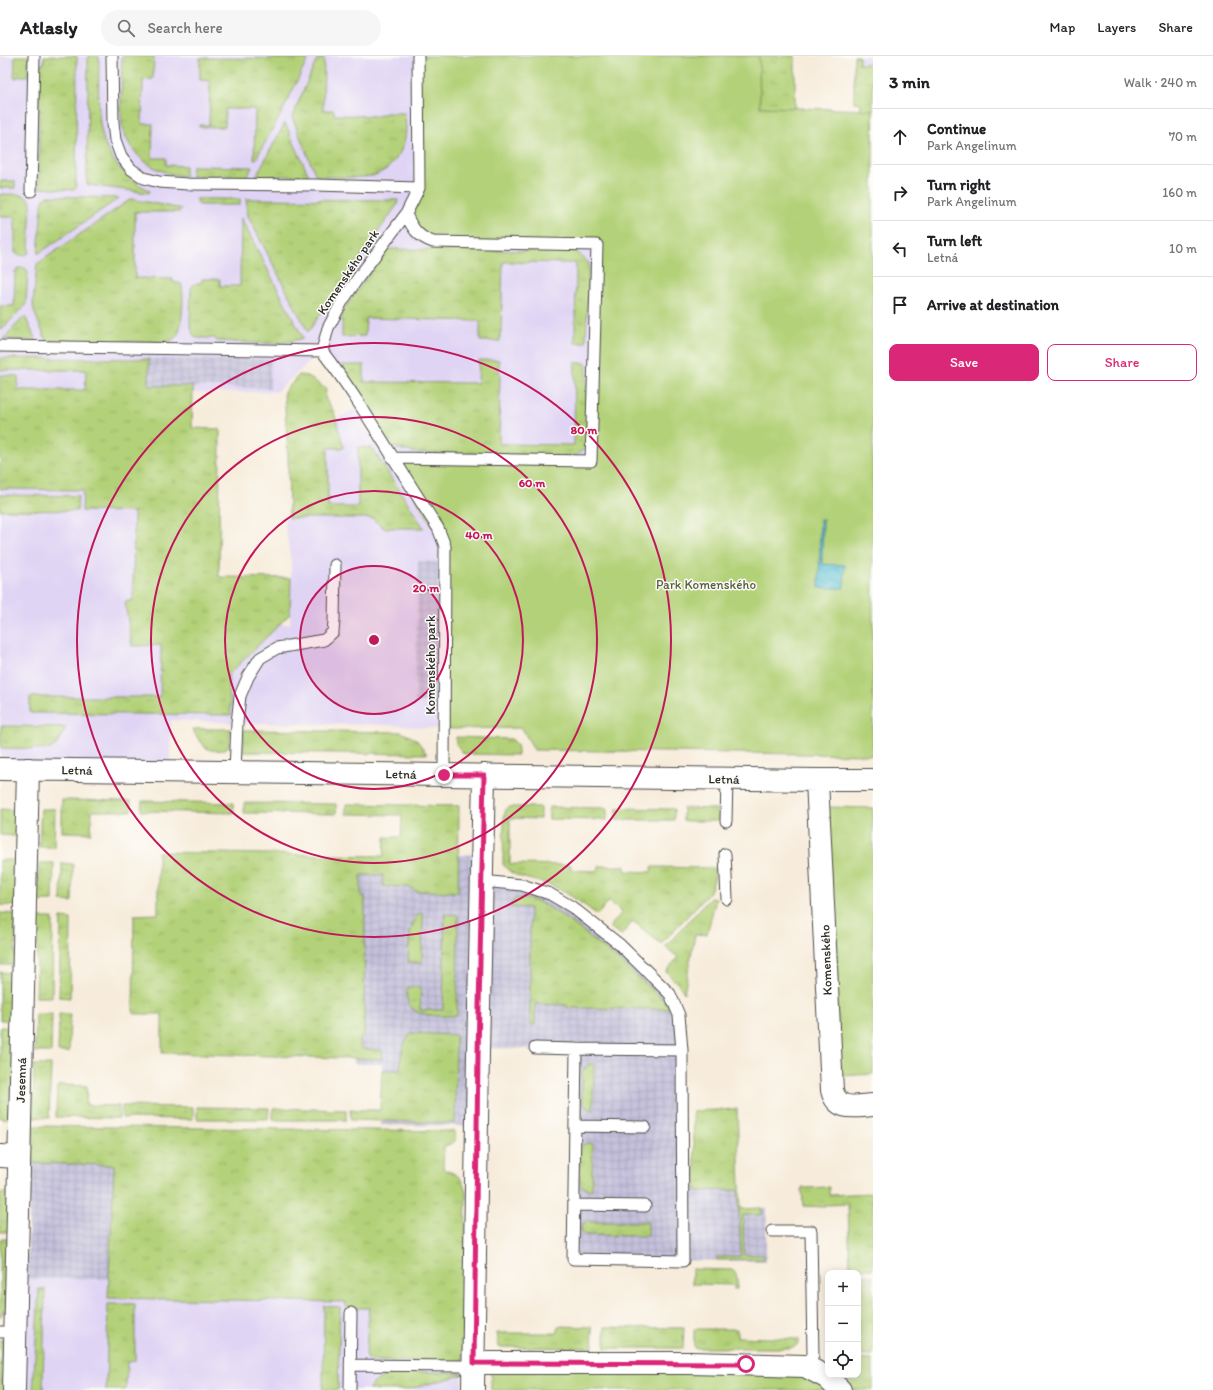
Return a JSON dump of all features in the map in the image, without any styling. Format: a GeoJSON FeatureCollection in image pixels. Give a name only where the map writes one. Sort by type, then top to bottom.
{"type":"FeatureCollection","features":[{"type":"Feature","properties":{"kind":"street","name":"Letná"},"geometry":{"type":"LineString","coordinates":[[0,769],[873,780]]}},
{"type":"Feature","properties":{"kind":"street","name":"Jesenná"},"geometry":{"type":"LineString","coordinates":[[14,1390],[8,1332],[10,1156],[28,769]]}},
{"type":"Feature","properties":{"kind":"street"},"geometry":{"type":"LineString","coordinates":[[473,1390],[484,775]]}},
{"type":"Feature","properties":{"kind":"street","name":"Komenského"},"geometry":{"type":"LineString","coordinates":[[818,780],[833,1096],[836,1101],[842,1105],[873,1105]]}},
{"type":"Feature","properties":{"kind":"street"},"geometry":{"type":"LineString","coordinates":[[474,1363],[698,1363],[805,1366],[826,1377],[840,1390]]}},
{"type":"Feature","properties":{"kind":"lane"},"geometry":{"type":"LineString","coordinates":[[31,191],[34,56]]}},
{"type":"Feature","properties":{"kind":"lane"},"geometry":{"type":"LineString","coordinates":[[112,56],[112,123],[115,140],[122,156],[131,169],[144,178],[160,182],[188,184],[316,185],[419,188],[418,56]]}},
{"type":"Feature","properties":{"kind":"lane","name":"Komenského park"},"geometry":{"type":"LineString","coordinates":[[419,188],[406,214],[342,302],[328,328],[322,351],[360,406],[438,528],[445,546],[444,775]]}},
{"type":"Feature","properties":{"kind":"lane"},"geometry":{"type":"LineString","coordinates":[[392,458],[591,461],[597,246],[433,242],[419,236],[412,227],[406,214]]}},
{"type":"Feature","properties":{"kind":"lane"},"geometry":{"type":"LineString","coordinates":[[0,346],[322,351]]}},
{"type":"Feature","properties":{"kind":"lane"},"geometry":{"type":"LineString","coordinates":[[235,772],[237,723],[240,696],[248,677],[260,658],[277,648],[324,640],[333,632],[335,565]]}},
{"type":"Feature","properties":{"kind":"lane"},"geometry":{"type":"LineString","coordinates":[[726,821],[727,779]]}},
{"type":"Feature","properties":{"kind":"lane"},"geometry":{"type":"LineString","coordinates":[[725,854],[726,899]]}},
{"type":"Feature","properties":{"kind":"lane"},"geometry":{"type":"LineString","coordinates":[[482,881],[522,885],[550,894],[572,907],[619,944],[670,994],[679,1015],[682,1050],[683,1261],[573,1259],[576,1049]]}},
{"type":"Feature","properties":{"kind":"lane"},"geometry":{"type":"LineString","coordinates":[[535,1048],[682,1050]]}},
{"type":"Feature","properties":{"kind":"lane"},"geometry":{"type":"LineString","coordinates":[[575,1126],[645,1127]]}},
{"type":"Feature","properties":{"kind":"lane"},"geometry":{"type":"LineString","coordinates":[[574,1205],[645,1206]]}},
{"type":"Feature","properties":{"kind":"lane"},"geometry":{"type":"LineString","coordinates":[[772,1231],[811,1231],[813,1356],[805,1366]]}},
{"type":"Feature","properties":{"kind":"lane"},"geometry":{"type":"LineString","coordinates":[[350,1390],[351,1313]]}},
{"type":"Feature","properties":{"kind":"lane"},"geometry":{"type":"LineString","coordinates":[[350,1365],[462,1366],[474,1363]]}},
{"type":"Feature","properties":{"kind":"shaded area"},"geometry":{"type":"Polygon","coordinates":[[[0,56],[418,56],[597,245],[591,461],[445,546],[443,729],[389,725],[237,723],[171,720],[170,777],[0,769],[0,56]],[[322,351],[276,392],[176,393],[172,625],[290,624],[291,562],[284,518],[289,517],[287,445],[360,406],[322,351]],[[418,562],[415,701],[436,702],[438,562],[418,562]]]}},
{"type":"Feature","properties":{"kind":"shaded area"},"geometry":{"type":"Polygon","coordinates":[[[859,56],[873,56],[873,64],[859,64],[859,56]]]}},
{"type":"Feature","properties":{"kind":"shaded area"},"geometry":{"type":"Polygon","coordinates":[[[149,359],[271,359],[270,388],[149,386],[149,359]]]}},
{"type":"Feature","properties":{"kind":"shaded area"},"geometry":{"type":"Polygon","coordinates":[[[418,561],[438,562],[437,702],[415,702],[418,561]]]}},
{"type":"Feature","properties":{"kind":"shaded area"},"geometry":{"type":"Polygon","coordinates":[[[483,853],[482,881],[522,885],[572,907],[676,1005],[683,1187],[740,1187],[741,1209],[767,1208],[766,1261],[573,1259],[576,1049],[479,1048],[477,1126],[381,1125],[382,1064],[354,1064],[359,862],[385,856],[463,855],[483,853]]]}},
{"type":"Feature","properties":{"kind":"shaded area"},"geometry":{"type":"Polygon","coordinates":[[[31,1163],[114,1165],[109,1279],[27,1279],[31,1163]]]}},
{"type":"Feature","properties":{"kind":"shaded area"},"geometry":{"type":"Polygon","coordinates":[[[113,1189],[465,1189],[462,1390],[23,1390],[27,1279],[109,1279],[113,1189]]]}},
{"type":"Feature","properties":{"kind":"green space"},"geometry":{"type":"Polygon","coordinates":[[[15,56],[29,56],[28,76],[17,76],[17,78],[14,78],[15,56]]]}},
{"type":"Feature","properties":{"kind":"green space"},"geometry":{"type":"Polygon","coordinates":[[[44,56],[77,56],[76,188],[74,190],[39,188],[39,65],[44,64],[44,56]]]}},
{"type":"Feature","properties":{"kind":"green space"},"geometry":{"type":"Polygon","coordinates":[[[88,56],[99,56],[99,116],[102,134],[107,150],[117,164],[131,178],[150,191],[149,193],[87,184],[88,56]]]}},
{"type":"Feature","properties":{"kind":"green space"},"geometry":{"type":"Polygon","coordinates":[[[122,56],[154,56],[153,79],[143,80],[142,124],[153,124],[152,158],[166,158],[166,165],[185,166],[185,176],[153,167],[136,154],[130,145],[122,124],[122,56]]]}},
{"type":"Feature","properties":{"kind":"green space","name":"Park Komenského"},"geometry":{"type":"Polygon","coordinates":[[[418,56],[759,56],[760,107],[873,110],[873,755],[534,750],[522,728],[443,729],[445,546],[392,458],[591,461],[597,246],[433,242],[406,214],[419,188],[418,56]]]}},
{"type":"Feature","properties":{"kind":"green space"},"geometry":{"type":"Polygon","coordinates":[[[624,56],[795,56],[795,108],[790,108],[789,131],[624,56]]]}},
{"type":"Feature","properties":{"kind":"green space"},"geometry":{"type":"Polygon","coordinates":[[[854,56],[859,56],[859,64],[873,64],[873,129],[860,120],[861,103],[854,102],[854,56]]]}},
{"type":"Feature","properties":{"kind":"green space"},"geometry":{"type":"Polygon","coordinates":[[[200,58],[308,59],[283,110],[256,159],[254,160],[255,109],[225,109],[225,127],[199,127],[199,125],[209,125],[210,81],[200,80],[200,58]]]}},
{"type":"Feature","properties":{"kind":"green space"},"geometry":{"type":"Polygon","coordinates":[[[317,59],[324,59],[323,110],[334,110],[334,115],[378,116],[386,113],[404,113],[406,129],[404,144],[392,164],[386,169],[372,176],[344,178],[316,176],[292,117],[317,59]]]}},
{"type":"Feature","properties":{"kind":"green space"},"geometry":{"type":"Polygon","coordinates":[[[285,123],[309,176],[256,176],[285,123]]]}},
{"type":"Feature","properties":{"kind":"green space"},"geometry":{"type":"Polygon","coordinates":[[[192,166],[252,167],[248,176],[191,176],[192,166]]]}},
{"type":"Feature","properties":{"kind":"green space"},"geometry":{"type":"Polygon","coordinates":[[[0,181],[15,181],[15,188],[0,188],[0,181]]]}},
{"type":"Feature","properties":{"kind":"green space"},"geometry":{"type":"Polygon","coordinates":[[[0,194],[17,194],[29,198],[31,201],[29,253],[17,255],[17,253],[15,253],[15,217],[0,217],[0,194]]]}},
{"type":"Feature","properties":{"kind":"green space"},"geometry":{"type":"Polygon","coordinates":[[[47,196],[119,198],[38,254],[42,205],[47,196]]]}},
{"type":"Feature","properties":{"kind":"green space"},"geometry":{"type":"Polygon","coordinates":[[[131,199],[182,209],[179,212],[135,212],[135,278],[173,279],[173,282],[181,284],[183,294],[181,324],[177,335],[169,342],[46,341],[34,311],[33,304],[37,264],[131,199]]]}},
{"type":"Feature","properties":{"kind":"green space"},"geometry":{"type":"Polygon","coordinates":[[[196,199],[240,199],[240,205],[199,205],[196,202],[196,199]]]}},
{"type":"Feature","properties":{"kind":"green space"},"geometry":{"type":"Polygon","coordinates":[[[246,199],[398,200],[397,205],[308,332],[248,216],[246,199]]]}},
{"type":"Feature","properties":{"kind":"green space"},"geometry":{"type":"Polygon","coordinates":[[[241,218],[303,338],[293,341],[260,343],[217,341],[215,338],[194,337],[190,324],[191,288],[193,285],[196,283],[201,283],[202,279],[220,279],[220,286],[240,286],[241,218]]]}},
{"type":"Feature","properties":{"kind":"green space"},"geometry":{"type":"Polygon","coordinates":[[[387,249],[576,251],[589,263],[586,341],[585,343],[575,343],[576,263],[503,262],[500,341],[480,341],[480,321],[366,318],[365,336],[342,337],[342,313],[344,309],[387,249]]]}},
{"type":"Feature","properties":{"kind":"green space"},"geometry":{"type":"Polygon","coordinates":[[[17,268],[25,268],[28,271],[26,303],[24,307],[0,331],[0,306],[14,306],[15,271],[17,271],[17,268]]]}},
{"type":"Feature","properties":{"kind":"green space"},"geometry":{"type":"Polygon","coordinates":[[[25,316],[36,341],[3,339],[25,316]]]}},
{"type":"Feature","properties":{"kind":"green space"},"geometry":{"type":"Polygon","coordinates":[[[0,358],[149,359],[149,386],[193,386],[192,428],[220,429],[219,577],[291,578],[290,614],[228,675],[231,715],[30,713],[30,697],[160,697],[161,645],[132,646],[125,602],[133,600],[134,512],[82,511],[83,490],[0,489],[0,375],[18,376],[18,390],[85,390],[86,370],[0,370],[0,358]]]}},
{"type":"Feature","properties":{"kind":"green space"},"geometry":{"type":"Polygon","coordinates":[[[479,360],[499,360],[499,444],[574,445],[575,363],[585,363],[587,365],[587,447],[575,456],[417,453],[391,447],[342,365],[364,365],[364,382],[478,383],[479,360]]]}},
{"type":"Feature","properties":{"kind":"green space"},"geometry":{"type":"Polygon","coordinates":[[[299,375],[307,376],[326,389],[325,398],[334,412],[344,448],[328,448],[328,507],[358,507],[358,447],[372,448],[424,528],[384,528],[372,518],[289,518],[288,455],[284,392],[299,375]]]}},
{"type":"Feature","properties":{"kind":"green space"},"geometry":{"type":"Polygon","coordinates":[[[0,495],[78,496],[77,511],[0,510],[0,495]]]}},
{"type":"Feature","properties":{"kind":"green space"},"geometry":{"type":"Polygon","coordinates":[[[1,726],[66,727],[57,744],[50,749],[1,748],[1,726]]]}},
{"type":"Feature","properties":{"kind":"green space"},"geometry":{"type":"Polygon","coordinates":[[[192,729],[231,729],[229,745],[225,750],[218,751],[208,749],[204,747],[192,729]]]}},
{"type":"Feature","properties":{"kind":"green space"},"geometry":{"type":"Polygon","coordinates":[[[244,730],[401,732],[416,739],[427,754],[243,752],[244,730]]]}},
{"type":"Feature","properties":{"kind":"green space"},"geometry":{"type":"Polygon","coordinates":[[[456,737],[511,739],[517,746],[518,755],[464,754],[456,744],[456,737]]]}},
{"type":"Feature","properties":{"kind":"green space"},"geometry":{"type":"Polygon","coordinates":[[[62,800],[131,801],[131,811],[92,811],[91,833],[62,832],[62,800]]]}},
{"type":"Feature","properties":{"kind":"green space"},"geometry":{"type":"Polygon","coordinates":[[[142,801],[233,803],[234,813],[141,811],[142,801]]]}},
{"type":"Feature","properties":{"kind":"green space"},"geometry":{"type":"Polygon","coordinates":[[[244,803],[336,804],[336,814],[244,813],[244,803]]]}},
{"type":"Feature","properties":{"kind":"green space"},"geometry":{"type":"Polygon","coordinates":[[[346,804],[459,806],[458,892],[416,891],[409,887],[383,886],[383,875],[361,875],[361,896],[365,896],[365,907],[364,1037],[360,1038],[361,1049],[382,1050],[382,1059],[162,1053],[162,1014],[133,1014],[134,915],[158,914],[158,852],[384,856],[385,837],[401,837],[402,815],[346,814],[346,804]]]}},
{"type":"Feature","properties":{"kind":"green space"},"geometry":{"type":"Polygon","coordinates":[[[510,807],[540,807],[540,819],[510,818],[510,864],[571,865],[571,870],[598,871],[599,866],[625,866],[625,871],[651,872],[652,867],[716,868],[712,887],[709,893],[661,944],[633,921],[621,936],[610,927],[622,912],[609,901],[597,915],[565,892],[553,886],[519,876],[507,869],[503,864],[504,818],[506,809],[510,807]]]}},
{"type":"Feature","properties":{"kind":"green space"},"geometry":{"type":"Polygon","coordinates":[[[549,807],[607,808],[607,820],[549,819],[549,807]]]}},
{"type":"Feature","properties":{"kind":"green space"},"geometry":{"type":"Polygon","coordinates":[[[827,807],[873,808],[873,1074],[841,1076],[827,807]]]}},
{"type":"Feature","properties":{"kind":"green space"},"geometry":{"type":"Polygon","coordinates":[[[617,808],[674,809],[674,820],[616,820],[617,808]]]}},
{"type":"Feature","properties":{"kind":"green space"},"geometry":{"type":"Polygon","coordinates":[[[683,808],[718,809],[718,821],[683,821],[683,808]]]}},
{"type":"Feature","properties":{"kind":"green space"},"geometry":{"type":"Polygon","coordinates":[[[0,809],[17,810],[17,836],[0,835],[0,809]]]}},
{"type":"Feature","properties":{"kind":"green space"},"geometry":{"type":"Polygon","coordinates":[[[41,809],[55,809],[54,847],[39,847],[41,809]]]}},
{"type":"Feature","properties":{"kind":"green space"},"geometry":{"type":"Polygon","coordinates":[[[0,860],[17,860],[16,906],[0,905],[0,860]]]}},
{"type":"Feature","properties":{"kind":"green space"},"geometry":{"type":"Polygon","coordinates":[[[39,863],[54,863],[53,901],[38,901],[39,863]]]}},
{"type":"Feature","properties":{"kind":"green space"},"geometry":{"type":"Polygon","coordinates":[[[62,863],[73,864],[72,902],[61,901],[62,863]]]}},
{"type":"Feature","properties":{"kind":"green space"},"geometry":{"type":"Polygon","coordinates":[[[520,898],[533,900],[543,904],[580,929],[656,993],[667,1003],[669,1009],[567,1008],[567,1005],[535,1004],[535,1025],[530,1025],[530,908],[510,907],[516,899],[520,898]]]}},
{"type":"Feature","properties":{"kind":"green space"},"geometry":{"type":"Polygon","coordinates":[[[710,898],[716,899],[707,934],[695,935],[684,993],[680,986],[666,972],[678,957],[665,947],[710,898]]]}},
{"type":"Feature","properties":{"kind":"green space"},"geometry":{"type":"Polygon","coordinates":[[[0,913],[16,914],[15,965],[0,965],[0,913]]]}},
{"type":"Feature","properties":{"kind":"green space"},"geometry":{"type":"Polygon","coordinates":[[[423,913],[422,963],[408,962],[412,926],[417,915],[423,913]]]}},
{"type":"Feature","properties":{"kind":"green space"},"geometry":{"type":"Polygon","coordinates":[[[445,914],[458,915],[457,1016],[435,1016],[421,1013],[410,1006],[407,997],[408,987],[421,987],[420,1010],[443,1010],[445,914]]]}},
{"type":"Feature","properties":{"kind":"green space"},"geometry":{"type":"Polygon","coordinates":[[[38,918],[53,918],[52,997],[36,997],[38,918]]]}},
{"type":"Feature","properties":{"kind":"green space"},"geometry":{"type":"Polygon","coordinates":[[[61,918],[71,919],[70,998],[59,997],[61,918]]]}},
{"type":"Feature","properties":{"kind":"green space"},"geometry":{"type":"Polygon","coordinates":[[[0,972],[15,973],[15,1020],[0,1020],[0,972]]]}},
{"type":"Feature","properties":{"kind":"green space"},"geometry":{"type":"Polygon","coordinates":[[[36,1014],[52,1014],[51,1052],[35,1052],[36,1014]]]}},
{"type":"Feature","properties":{"kind":"green space"},"geometry":{"type":"Polygon","coordinates":[[[59,1014],[70,1014],[69,1052],[58,1052],[59,1014]]]}},
{"type":"Feature","properties":{"kind":"green space"},"geometry":{"type":"Polygon","coordinates":[[[0,1027],[15,1028],[12,1119],[0,1118],[0,1027]]]}},
{"type":"Feature","properties":{"kind":"green space"},"geometry":{"type":"Polygon","coordinates":[[[411,1033],[456,1035],[455,1123],[351,1120],[350,1110],[380,1110],[382,1070],[400,1070],[402,1051],[405,1042],[411,1033]]]}},
{"type":"Feature","properties":{"kind":"green space"},"geometry":{"type":"Polygon","coordinates":[[[594,1063],[593,1111],[584,1105],[582,1100],[582,1072],[588,1065],[594,1063]]]}},
{"type":"Feature","properties":{"kind":"green space"},"geometry":{"type":"Polygon","coordinates":[[[34,1065],[51,1065],[49,1118],[33,1117],[34,1065]]]}},
{"type":"Feature","properties":{"kind":"green space"},"geometry":{"type":"Polygon","coordinates":[[[59,1085],[87,1086],[86,1105],[119,1106],[119,1118],[56,1117],[57,1087],[59,1085]]]}},
{"type":"Feature","properties":{"kind":"green space"},"geometry":{"type":"Polygon","coordinates":[[[122,1106],[193,1107],[193,1119],[122,1118],[122,1106]]]}},
{"type":"Feature","properties":{"kind":"green space"},"geometry":{"type":"Polygon","coordinates":[[[197,1107],[269,1108],[268,1119],[197,1119],[197,1107]]]}},
{"type":"Feature","properties":{"kind":"green space"},"geometry":{"type":"Polygon","coordinates":[[[273,1108],[346,1110],[346,1120],[273,1120],[273,1108]]]}},
{"type":"Feature","properties":{"kind":"green space"},"geometry":{"type":"Polygon","coordinates":[[[737,1109],[741,1209],[762,1208],[762,1215],[743,1215],[744,1255],[764,1255],[764,1259],[717,1260],[717,1257],[741,1256],[738,1190],[696,1191],[693,1111],[737,1109]]]}},
{"type":"Feature","properties":{"kind":"green space"},"geometry":{"type":"Polygon","coordinates":[[[33,1126],[455,1131],[455,1141],[444,1146],[443,1169],[459,1177],[463,1183],[466,1193],[463,1363],[371,1361],[367,1358],[366,1351],[369,1308],[346,1308],[346,1302],[108,1298],[114,1165],[31,1163],[33,1126]]]}},
{"type":"Feature","properties":{"kind":"green space"},"geometry":{"type":"Polygon","coordinates":[[[593,1143],[592,1190],[579,1184],[580,1149],[582,1145],[593,1143]]]}},
{"type":"Feature","properties":{"kind":"green space"},"geometry":{"type":"Polygon","coordinates":[[[829,1187],[829,1195],[873,1193],[873,1269],[850,1269],[848,1204],[826,1205],[825,1207],[803,1206],[802,1188],[829,1187]]]}},
{"type":"Feature","properties":{"kind":"green space"},"geometry":{"type":"Polygon","coordinates":[[[0,1193],[10,1193],[10,1232],[0,1232],[0,1193]]]}},
{"type":"Feature","properties":{"kind":"green space"},"geometry":{"type":"Polygon","coordinates":[[[648,1222],[648,1236],[586,1235],[582,1233],[581,1229],[583,1223],[648,1222]]]}},
{"type":"Feature","properties":{"kind":"green space"},"geometry":{"type":"Polygon","coordinates":[[[0,1239],[10,1239],[6,1308],[0,1317],[0,1239]]]}},
{"type":"Feature","properties":{"kind":"green space"},"geometry":{"type":"Polygon","coordinates":[[[692,1269],[732,1270],[737,1276],[737,1289],[734,1289],[734,1285],[692,1284],[692,1269]]]}},
{"type":"Feature","properties":{"kind":"green space"},"geometry":{"type":"Polygon","coordinates":[[[861,1276],[873,1276],[873,1355],[861,1354],[861,1276]]]}},
{"type":"Feature","properties":{"kind":"green space"},"geometry":{"type":"Polygon","coordinates":[[[39,1289],[45,1289],[43,1390],[33,1390],[39,1289]]]}},
{"type":"Feature","properties":{"kind":"green space"},"geometry":{"type":"Polygon","coordinates":[[[108,1304],[135,1304],[135,1361],[127,1362],[126,1390],[106,1390],[108,1304]]]}},
{"type":"Feature","properties":{"kind":"green space"},"geometry":{"type":"Polygon","coordinates":[[[324,1306],[340,1307],[338,1390],[323,1390],[324,1306]]]}},
{"type":"Feature","properties":{"kind":"green space"},"geometry":{"type":"Polygon","coordinates":[[[558,1326],[592,1327],[593,1348],[499,1347],[497,1333],[558,1333],[558,1326]]]}},
{"type":"Feature","properties":{"kind":"green space"},"geometry":{"type":"Polygon","coordinates":[[[605,1327],[684,1328],[683,1348],[605,1348],[605,1327]]]}},
{"type":"Feature","properties":{"kind":"green space"},"geometry":{"type":"Polygon","coordinates":[[[694,1329],[737,1329],[737,1337],[799,1339],[797,1345],[790,1348],[694,1348],[694,1329]]]}},
{"type":"Feature","properties":{"kind":"green space"},"geometry":{"type":"Polygon","coordinates":[[[0,1340],[5,1340],[5,1390],[0,1390],[0,1340]]]}},
{"type":"Feature","properties":{"kind":"green space"},"geometry":{"type":"Polygon","coordinates":[[[861,1359],[873,1360],[873,1390],[850,1390],[838,1378],[861,1378],[861,1359]]]}},
{"type":"Feature","properties":{"kind":"green space"},"geometry":{"type":"Polygon","coordinates":[[[491,1363],[805,1366],[840,1390],[491,1390],[491,1363]]]}},
{"type":"Feature","properties":{"kind":"green space"},"geometry":{"type":"Polygon","coordinates":[[[399,1371],[462,1373],[462,1375],[406,1390],[368,1390],[382,1378],[399,1371]]]}},
{"type":"Feature","properties":{"kind":"water"},"geometry":{"type":"Polygon","coordinates":[[[820,520],[823,520],[822,564],[845,565],[844,588],[819,588],[820,520]]]}},
{"type":"Feature","properties":{"kind":"route"},"geometry":{"type":"LineString","coordinates":[[444,775],[484,775],[478,1054],[474,1363],[746,1364]]}}]}
